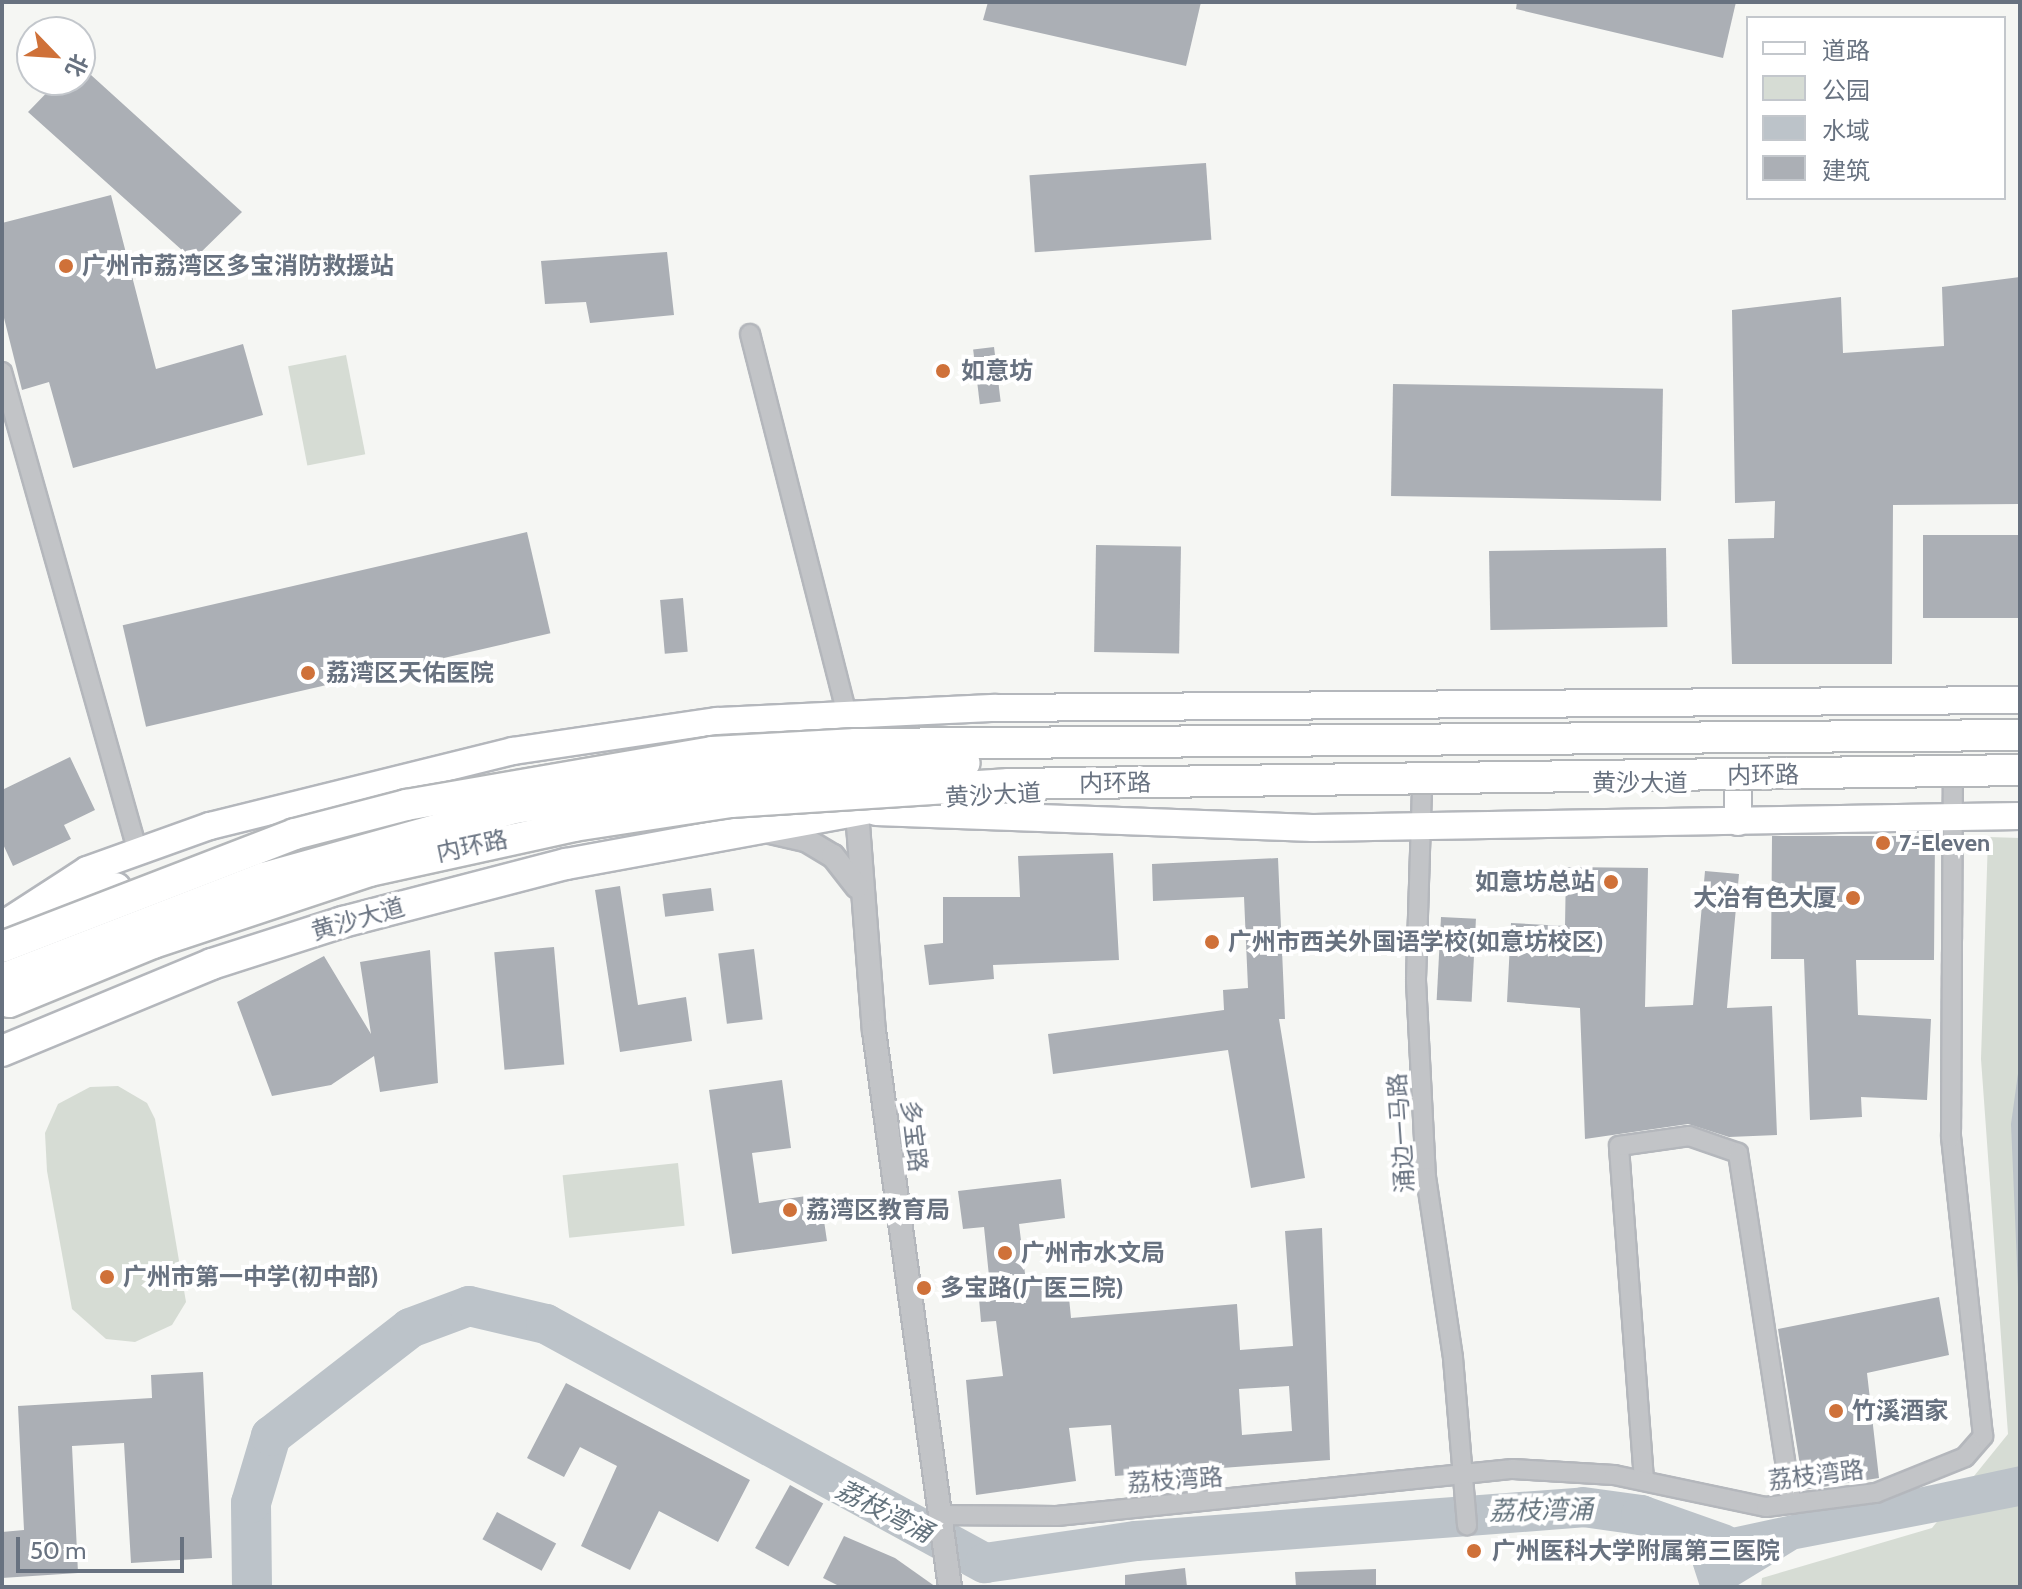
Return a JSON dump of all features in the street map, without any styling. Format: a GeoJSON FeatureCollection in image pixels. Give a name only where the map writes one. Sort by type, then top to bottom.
{"type":"FeatureCollection","features":[{"type":"Feature","properties":{"kind":"highway","name":"黄沙大道"},"geometry":{"type":"LineString","coordinates":[[901,739],[1413,741],[2020,734]]}},
{"type":"Feature","properties":{"kind":"highway","name":"内环路"},"geometry":{"type":"LineString","coordinates":[[2,947],[295,834],[406,805],[605,768],[856,744],[1174,745],[2020,734]]}},
{"type":"Feature","properties":{"kind":"highway"},"geometry":{"type":"LineString","coordinates":[[4,995],[264,878],[515,808],[799,771],[1174,745]]}},
{"type":"Feature","properties":{"kind":"highway"},"geometry":{"type":"LineString","coordinates":[[2,927],[257,842],[565,756],[590,792],[597,825],[582,854],[566,864]]}},
{"type":"Feature","properties":{"kind":"highway","name":"内环路"},"geometry":{"type":"LineString","coordinates":[[4,995],[370,871],[574,826],[731,802],[1009,784],[2020,770]]}},
{"type":"Feature","properties":{"kind":"highway","name":"黄沙大道"},"geometry":{"type":"LineString","coordinates":[[2,1051],[261,948],[566,864],[853,810],[1011,793],[2020,779]]}},
{"type":"Feature","properties":{"kind":"highway"},"geometry":{"type":"LineString","coordinates":[[2,958],[257,842]]}},
{"type":"Feature","properties":{"kind":"main road"},"geometry":{"type":"LineString","coordinates":[[2,927],[137,849],[390,778],[565,756],[846,712],[2020,700]]}},
{"type":"Feature","properties":{"kind":"main road"},"geometry":{"type":"LineString","coordinates":[[1738,783],[1738,822]]}},
{"type":"Feature","properties":{"kind":"main road"},"geometry":{"type":"LineString","coordinates":[[853,810],[1155,827],[1738,822],[2020,816]]}},
{"type":"Feature","properties":{"kind":"street"},"geometry":{"type":"LineString","coordinates":[[750,334],[846,712]]}},
{"type":"Feature","properties":{"kind":"street"},"geometry":{"type":"LineString","coordinates":[[2,372],[137,849]]}},
{"type":"Feature","properties":{"kind":"street"},"geometry":{"type":"LineString","coordinates":[[1890,702],[1891,734]]}},
{"type":"Feature","properties":{"kind":"street"},"geometry":{"type":"LineString","coordinates":[[1411,706],[1413,741]]}},
{"type":"Feature","properties":{"kind":"street"},"geometry":{"type":"LineString","coordinates":[[853,810],[871,765],[901,739]]}},
{"type":"Feature","properties":{"kind":"street","name":"荔枝湾路"},"geometry":{"type":"LineString","coordinates":[[938,1515],[1057,1516],[1463,1472],[1553,1468],[1644,1480],[1745,1505],[1792,1504],[1909,1481],[1965,1457],[1983,1436],[1951,1137],[1953,781]]}},
{"type":"Feature","properties":{"kind":"street","name":"涌边一马路"},"geometry":{"type":"LineString","coordinates":[[1422,788],[1416,981],[1426,1177],[1467,1525]]}},
{"type":"Feature","properties":{"kind":"street","name":"多宝路"},"geometry":{"type":"LineString","coordinates":[[853,810],[858,888],[938,1515],[950,1586]]}},
{"type":"Feature","properties":{"kind":"street"},"geometry":{"type":"LineString","coordinates":[[754,831],[806,840],[849,870],[858,888]]}},
{"type":"Feature","properties":{"kind":"street"},"geometry":{"type":"LineString","coordinates":[[1644,1480],[1619,1146],[1689,1136],[1738,1153],[1792,1504]]}},
{"type":"Feature","properties":{"kind":"green space"},"geometry":{"type":"Polygon","coordinates":[[[346,355],[365,454],[307,465],[288,366],[346,355]]]}},
{"type":"Feature","properties":{"kind":"green space"},"geometry":{"type":"Polygon","coordinates":[[[1988,837],[2020,838],[2020,1587],[1761,1587],[1762,1578],[1932,1528],[2008,1434],[1981,1059],[1988,837]]]}},
{"type":"Feature","properties":{"kind":"green space"},"geometry":{"type":"Polygon","coordinates":[[[118,1086],[147,1103],[155,1119],[186,1302],[172,1325],[135,1342],[106,1339],[72,1309],[47,1171],[45,1133],[58,1104],[90,1087],[118,1086]]]}},
{"type":"Feature","properties":{"kind":"green space"},"geometry":{"type":"Polygon","coordinates":[[[678,1163],[685,1226],[569,1238],[563,1175],[678,1163]]]}},
{"type":"Feature","properties":{"kind":"water"},"geometry":{"type":"Polygon","coordinates":[[[2020,1059],[2020,1334],[2011,1124],[2020,1059]]]}},
{"type":"Feature","properties":{"kind":"water"},"geometry":{"type":"Polygon","coordinates":[[[2020,1466],[2020,1506],[1797,1549],[1735,1587],[1700,1587],[1689,1553],[1708,1523],[1722,1530],[2020,1466]]]}},
{"type":"Feature","properties":{"kind":"building"},"geometry":{"type":"Polygon","coordinates":[[[988,2],[1201,2],[1186,66],[983,20],[988,2]]]}},
{"type":"Feature","properties":{"kind":"building"},"geometry":{"type":"Polygon","coordinates":[[[1517,2],[1736,2],[1723,58],[1516,9],[1517,2]]]}},
{"type":"Feature","properties":{"kind":"building"},"geometry":{"type":"Polygon","coordinates":[[[96,80],[242,212],[193,260],[28,112],[44,96],[96,96],[96,80]]]}},
{"type":"Feature","properties":{"kind":"building"},"geometry":{"type":"Polygon","coordinates":[[[1206,163],[1211,240],[1035,252],[1029,175],[1206,163]]]}},
{"type":"Feature","properties":{"kind":"building"},"geometry":{"type":"Polygon","coordinates":[[[111,195],[156,369],[243,344],[263,415],[73,468],[49,382],[22,390],[2,310],[2,223],[111,195]]]}},
{"type":"Feature","properties":{"kind":"building"},"geometry":{"type":"Polygon","coordinates":[[[667,252],[674,315],[590,323],[586,302],[545,304],[541,261],[667,252]]]}},
{"type":"Feature","properties":{"kind":"building"},"geometry":{"type":"Polygon","coordinates":[[[2020,277],[2020,504],[1893,505],[1892,664],[1732,664],[1728,539],[1774,538],[1775,501],[1735,503],[1732,310],[1841,297],[1843,353],[1944,346],[1942,287],[2020,277]]]}},
{"type":"Feature","properties":{"kind":"building"},"geometry":{"type":"Polygon","coordinates":[[[994,347],[1001,402],[980,404],[973,350],[994,347]]]}},
{"type":"Feature","properties":{"kind":"building"},"geometry":{"type":"Polygon","coordinates":[[[1393,384],[1663,389],[1661,501],[1391,496],[1393,384]]]}},
{"type":"Feature","properties":{"kind":"building"},"geometry":{"type":"Polygon","coordinates":[[[527,532],[550,633],[146,727],[123,625],[527,532]]]}},
{"type":"Feature","properties":{"kind":"building"},"geometry":{"type":"Polygon","coordinates":[[[1923,535],[2020,535],[2020,618],[1923,618],[1923,535]]]}},
{"type":"Feature","properties":{"kind":"building"},"geometry":{"type":"Polygon","coordinates":[[[1096,545],[1181,546],[1179,653],[1094,652],[1096,545]]]}},
{"type":"Feature","properties":{"kind":"building"},"geometry":{"type":"Polygon","coordinates":[[[1666,548],[1667,627],[1490,630],[1489,551],[1666,548]]]}},
{"type":"Feature","properties":{"kind":"building"},"geometry":{"type":"Polygon","coordinates":[[[683,598],[688,652],[665,654],[660,600],[683,598]]]}},
{"type":"Feature","properties":{"kind":"building"},"geometry":{"type":"Polygon","coordinates":[[[70,757],[95,810],[64,825],[71,839],[13,866],[2,842],[2,790],[70,757]]]}},
{"type":"Feature","properties":{"kind":"building"},"geometry":{"type":"Polygon","coordinates":[[[1772,836],[1935,836],[1934,960],[1856,960],[1858,1015],[1931,1019],[1927,1100],[1861,1097],[1862,1117],[1810,1120],[1804,959],[1771,959],[1772,836]]]}},
{"type":"Feature","properties":{"kind":"building"},"geometry":{"type":"Polygon","coordinates":[[[1113,853],[1119,960],[993,965],[994,979],[929,985],[924,945],[943,943],[943,897],[1020,897],[1018,856],[1113,853]]]}},
{"type":"Feature","properties":{"kind":"building"},"geometry":{"type":"Polygon","coordinates":[[[1278,858],[1285,1019],[1279,1019],[1305,1178],[1251,1188],[1228,1050],[1053,1074],[1048,1034],[1224,1010],[1223,990],[1248,988],[1244,897],[1153,901],[1152,864],[1278,858]]]}},
{"type":"Feature","properties":{"kind":"building"},"geometry":{"type":"Polygon","coordinates":[[[1566,867],[1648,868],[1645,1007],[1693,1005],[1705,871],[1739,874],[1727,1008],[1772,1006],[1777,1135],[1729,1137],[1688,1124],[1585,1139],[1580,1008],[1507,1002],[1511,923],[1565,926],[1566,867]]]}},
{"type":"Feature","properties":{"kind":"building"},"geometry":{"type":"Polygon","coordinates":[[[620,886],[638,1005],[686,997],[692,1041],[620,1052],[595,890],[620,886]]]}},
{"type":"Feature","properties":{"kind":"building"},"geometry":{"type":"Polygon","coordinates":[[[711,888],[714,911],[665,917],[662,894],[711,888]]]}},
{"type":"Feature","properties":{"kind":"building"},"geometry":{"type":"Polygon","coordinates":[[[1441,917],[1476,919],[1472,1002],[1437,1000],[1441,917]]]}},
{"type":"Feature","properties":{"kind":"building"},"geometry":{"type":"Polygon","coordinates":[[[554,947],[564,1065],[505,1070],[494,952],[554,947]]]}},
{"type":"Feature","properties":{"kind":"building"},"geometry":{"type":"Polygon","coordinates":[[[754,949],[763,1019],[727,1024],[718,953],[754,949]]]}},
{"type":"Feature","properties":{"kind":"building"},"geometry":{"type":"Polygon","coordinates":[[[430,950],[438,1083],[380,1092],[374,1056],[331,1085],[272,1096],[237,1002],[324,956],[371,1034],[360,962],[430,950]]]}},
{"type":"Feature","properties":{"kind":"building","name":"荔湾区教育局"},"geometry":{"type":"Polygon","coordinates":[[[782,1080],[791,1148],[752,1153],[759,1203],[820,1194],[827,1241],[732,1254],[709,1090],[782,1080]]]}},
{"type":"Feature","properties":{"kind":"building"},"geometry":{"type":"Polygon","coordinates":[[[1061,1179],[1065,1218],[1019,1224],[1026,1282],[1067,1277],[1071,1318],[1237,1304],[1240,1350],[1293,1346],[1285,1231],[1322,1228],[1330,1460],[1115,1476],[1111,1425],[1069,1428],[1076,1481],[976,1495],[966,1380],[1003,1376],[996,1321],[981,1322],[978,1287],[990,1286],[984,1227],[963,1229],[958,1191],[1061,1179]],[[1289,1386],[1239,1389],[1242,1435],[1292,1431],[1289,1386]]]}},
{"type":"Feature","properties":{"kind":"building"},"geometry":{"type":"Polygon","coordinates":[[[1939,1297],[1949,1355],[1867,1373],[1879,1478],[1804,1490],[1778,1329],[1939,1297]]]}},
{"type":"Feature","properties":{"kind":"building"},"geometry":{"type":"Polygon","coordinates":[[[203,1372],[212,1558],[131,1563],[124,1443],[72,1446],[78,1573],[2,1578],[2,1532],[24,1530],[18,1406],[152,1398],[151,1375],[203,1372]]]}},
{"type":"Feature","properties":{"kind":"building"},"geometry":{"type":"Polygon","coordinates":[[[566,1383],[750,1480],[718,1542],[659,1511],[630,1570],[581,1546],[617,1466],[580,1447],[564,1477],[527,1458],[566,1383]]]}},
{"type":"Feature","properties":{"kind":"building"},"geometry":{"type":"Polygon","coordinates":[[[790,1485],[823,1503],[788,1566],[755,1548],[790,1485]]]}},
{"type":"Feature","properties":{"kind":"building"},"geometry":{"type":"Polygon","coordinates":[[[497,1512],[556,1543],[542,1571],[482,1539],[497,1512]]]}},
{"type":"Feature","properties":{"kind":"building"},"geometry":{"type":"Polygon","coordinates":[[[844,1536],[895,1558],[936,1587],[841,1587],[823,1578],[844,1536]]]}},
{"type":"Feature","properties":{"kind":"building"},"geometry":{"type":"Polygon","coordinates":[[[1185,1568],[1187,1587],[1125,1587],[1125,1575],[1185,1568]]]}},
{"type":"Feature","properties":{"kind":"building"},"geometry":{"type":"Polygon","coordinates":[[[1376,1569],[1376,1587],[1296,1587],[1295,1572],[1376,1569]]]}},
{"type":"Feature","properties":{"kind":"waterway","name":"荔枝湾涌"},"geometry":{"type":"LineString","coordinates":[[252,1587],[251,1503],[271,1436],[410,1328],[469,1306],[546,1324],[985,1563],[1136,1541],[1583,1507],[1641,1515],[1723,1544]]}},
{"type":"Feature","properties":{"kind":"place","name":"广州市荔湾区多宝消防救援站"},"geometry":{"type":"Point","coordinates":[66,266]}},
{"type":"Feature","properties":{"kind":"place","name":"如意坊"},"geometry":{"type":"Point","coordinates":[943,371]}},
{"type":"Feature","properties":{"kind":"place","name":"荔湾区天佑医院"},"geometry":{"type":"Point","coordinates":[308,673]}},
{"type":"Feature","properties":{"kind":"place","name":"7-Eleven"},"geometry":{"type":"Point","coordinates":[1883,843]}},
{"type":"Feature","properties":{"kind":"place","name":"如意坊总站"},"geometry":{"type":"Point","coordinates":[1611,882]}},
{"type":"Feature","properties":{"kind":"place","name":"大冶有色大厦"},"geometry":{"type":"Point","coordinates":[1853,898]}},
{"type":"Feature","properties":{"kind":"place","name":"广州市西关外国语学校(如意坊校区)"},"geometry":{"type":"Point","coordinates":[1212,942]}},
{"type":"Feature","properties":{"kind":"place","name":"荔湾区教育局"},"geometry":{"type":"Point","coordinates":[790,1210]}},
{"type":"Feature","properties":{"kind":"place","name":"广州市水文局"},"geometry":{"type":"Point","coordinates":[1005,1253]}},
{"type":"Feature","properties":{"kind":"place","name":"广州市第一中学(初中部)"},"geometry":{"type":"Point","coordinates":[107,1277]}},
{"type":"Feature","properties":{"kind":"place","name":"多宝路(广医三院)"},"geometry":{"type":"Point","coordinates":[924,1288]}},
{"type":"Feature","properties":{"kind":"place","name":"竹溪酒家"},"geometry":{"type":"Point","coordinates":[1836,1411]}},
{"type":"Feature","properties":{"kind":"place","name":"广州医科大学附属第三医院"},"geometry":{"type":"Point","coordinates":[1474,1551]}}]}
